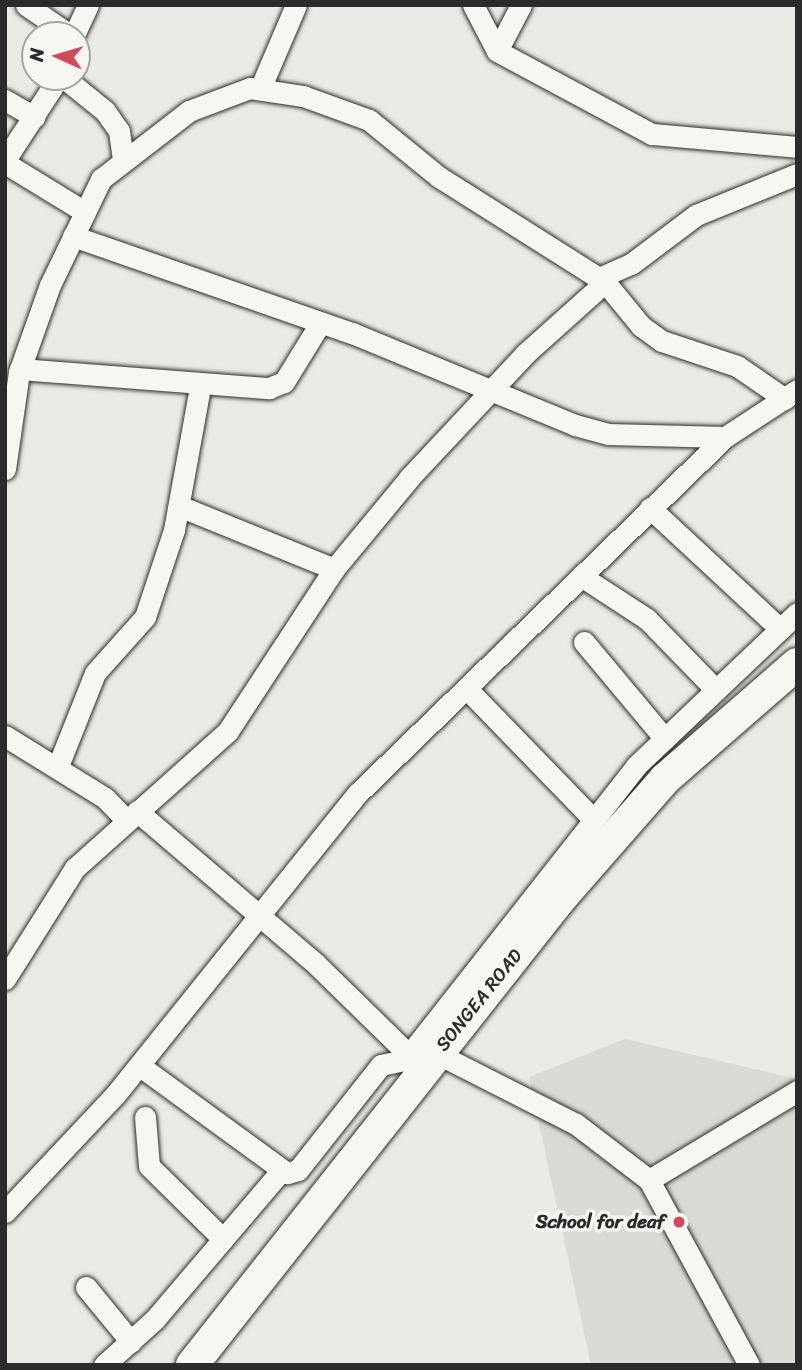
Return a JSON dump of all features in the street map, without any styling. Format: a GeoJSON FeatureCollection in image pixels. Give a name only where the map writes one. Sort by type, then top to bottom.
{"type":"FeatureCollection","features":[{"type":"Feature","properties":{"kind":"highway","name":"SONGEA ROAD"},"geometry":{"type":"LineString","coordinates":[[192,1365],[418,1060],[665,779],[797,664]]}},
{"type":"Feature","properties":{"kind":"street"},"geometry":{"type":"LineString","coordinates":[[26,5],[51,21]]}},
{"type":"Feature","properties":{"kind":"street"},"geometry":{"type":"LineString","coordinates":[[79,21],[88,5]]}},
{"type":"Feature","properties":{"kind":"street"},"geometry":{"type":"LineString","coordinates":[[260,89],[296,5]]}},
{"type":"Feature","properties":{"kind":"street"},"geometry":{"type":"LineString","coordinates":[[473,5],[497,51],[652,134],[797,147]]}},
{"type":"Feature","properties":{"kind":"street"},"geometry":{"type":"LineString","coordinates":[[497,51],[521,5]]}},
{"type":"Feature","properties":{"kind":"street"},"geometry":{"type":"LineString","coordinates":[[5,469],[14,378],[73,236],[101,179],[123,159],[189,111],[260,89],[303,96],[369,120],[449,183],[602,280],[641,327],[662,341],[737,366],[791,394],[724,437],[580,576],[468,690],[358,793],[140,1066],[5,1212]]}},
{"type":"Feature","properties":{"kind":"street"},"geometry":{"type":"LineString","coordinates":[[52,91],[5,162],[85,212]]}},
{"type":"Feature","properties":{"kind":"street"},"geometry":{"type":"LineString","coordinates":[[77,91],[112,121],[123,159]]}},
{"type":"Feature","properties":{"kind":"street"},"geometry":{"type":"LineString","coordinates":[[5,100],[35,117]]}},
{"type":"Feature","properties":{"kind":"street"},"geometry":{"type":"LineString","coordinates":[[5,979],[75,867],[132,816],[177,783],[228,731],[334,569],[490,391],[602,280],[631,264],[696,215],[797,174]]}},
{"type":"Feature","properties":{"kind":"street"},"geometry":{"type":"LineString","coordinates":[[73,236],[608,434],[724,437]]}},
{"type":"Feature","properties":{"kind":"street"},"geometry":{"type":"LineString","coordinates":[[14,378],[250,390],[284,382],[319,325]]}},
{"type":"Feature","properties":{"kind":"street"},"geometry":{"type":"LineString","coordinates":[[58,766],[95,673],[145,617],[179,506],[200,387]]}},
{"type":"Feature","properties":{"kind":"street"},"geometry":{"type":"LineString","coordinates":[[179,506],[334,569]]}},
{"type":"Feature","properties":{"kind":"street"},"geometry":{"type":"LineString","coordinates":[[650,508],[780,629]]}},
{"type":"Feature","properties":{"kind":"street"},"geometry":{"type":"LineString","coordinates":[[580,576],[647,619],[716,690]]}},
{"type":"Feature","properties":{"kind":"street"},"geometry":{"type":"LineString","coordinates":[[140,1066],[282,1170],[298,1170],[381,1065],[418,1060],[593,819],[664,739],[797,613]]}},
{"type":"Feature","properties":{"kind":"street"},"geometry":{"type":"LineString","coordinates":[[584,642],[664,739]]}},
{"type":"Feature","properties":{"kind":"street"},"geometry":{"type":"LineString","coordinates":[[468,690],[593,819]]}},
{"type":"Feature","properties":{"kind":"street"},"geometry":{"type":"LineString","coordinates":[[5,736],[58,766],[132,816],[260,914],[418,1060],[576,1124],[649,1181],[749,1365]]}},
{"type":"Feature","properties":{"kind":"street"},"geometry":{"type":"LineString","coordinates":[[649,1181],[797,1091]]}},
{"type":"Feature","properties":{"kind":"street"},"geometry":{"type":"LineString","coordinates":[[145,1117],[149,1166],[223,1239]]}},
{"type":"Feature","properties":{"kind":"street"},"geometry":{"type":"LineString","coordinates":[[104,1365],[131,1342],[282,1170]]}},
{"type":"Feature","properties":{"kind":"street"},"geometry":{"type":"LineString","coordinates":[[86,1287],[131,1342]]}},
{"type":"Feature","properties":{"kind":"shaded area","name":"School for deaf"},"geometry":{"type":"Polygon","coordinates":[[[625,1039],[797,1079],[797,1365],[591,1365],[529,1077],[625,1039]]]}},
{"type":"Feature","properties":{"kind":"place","name":"School for deaf"},"geometry":{"type":"Point","coordinates":[679,1222]}}]}
